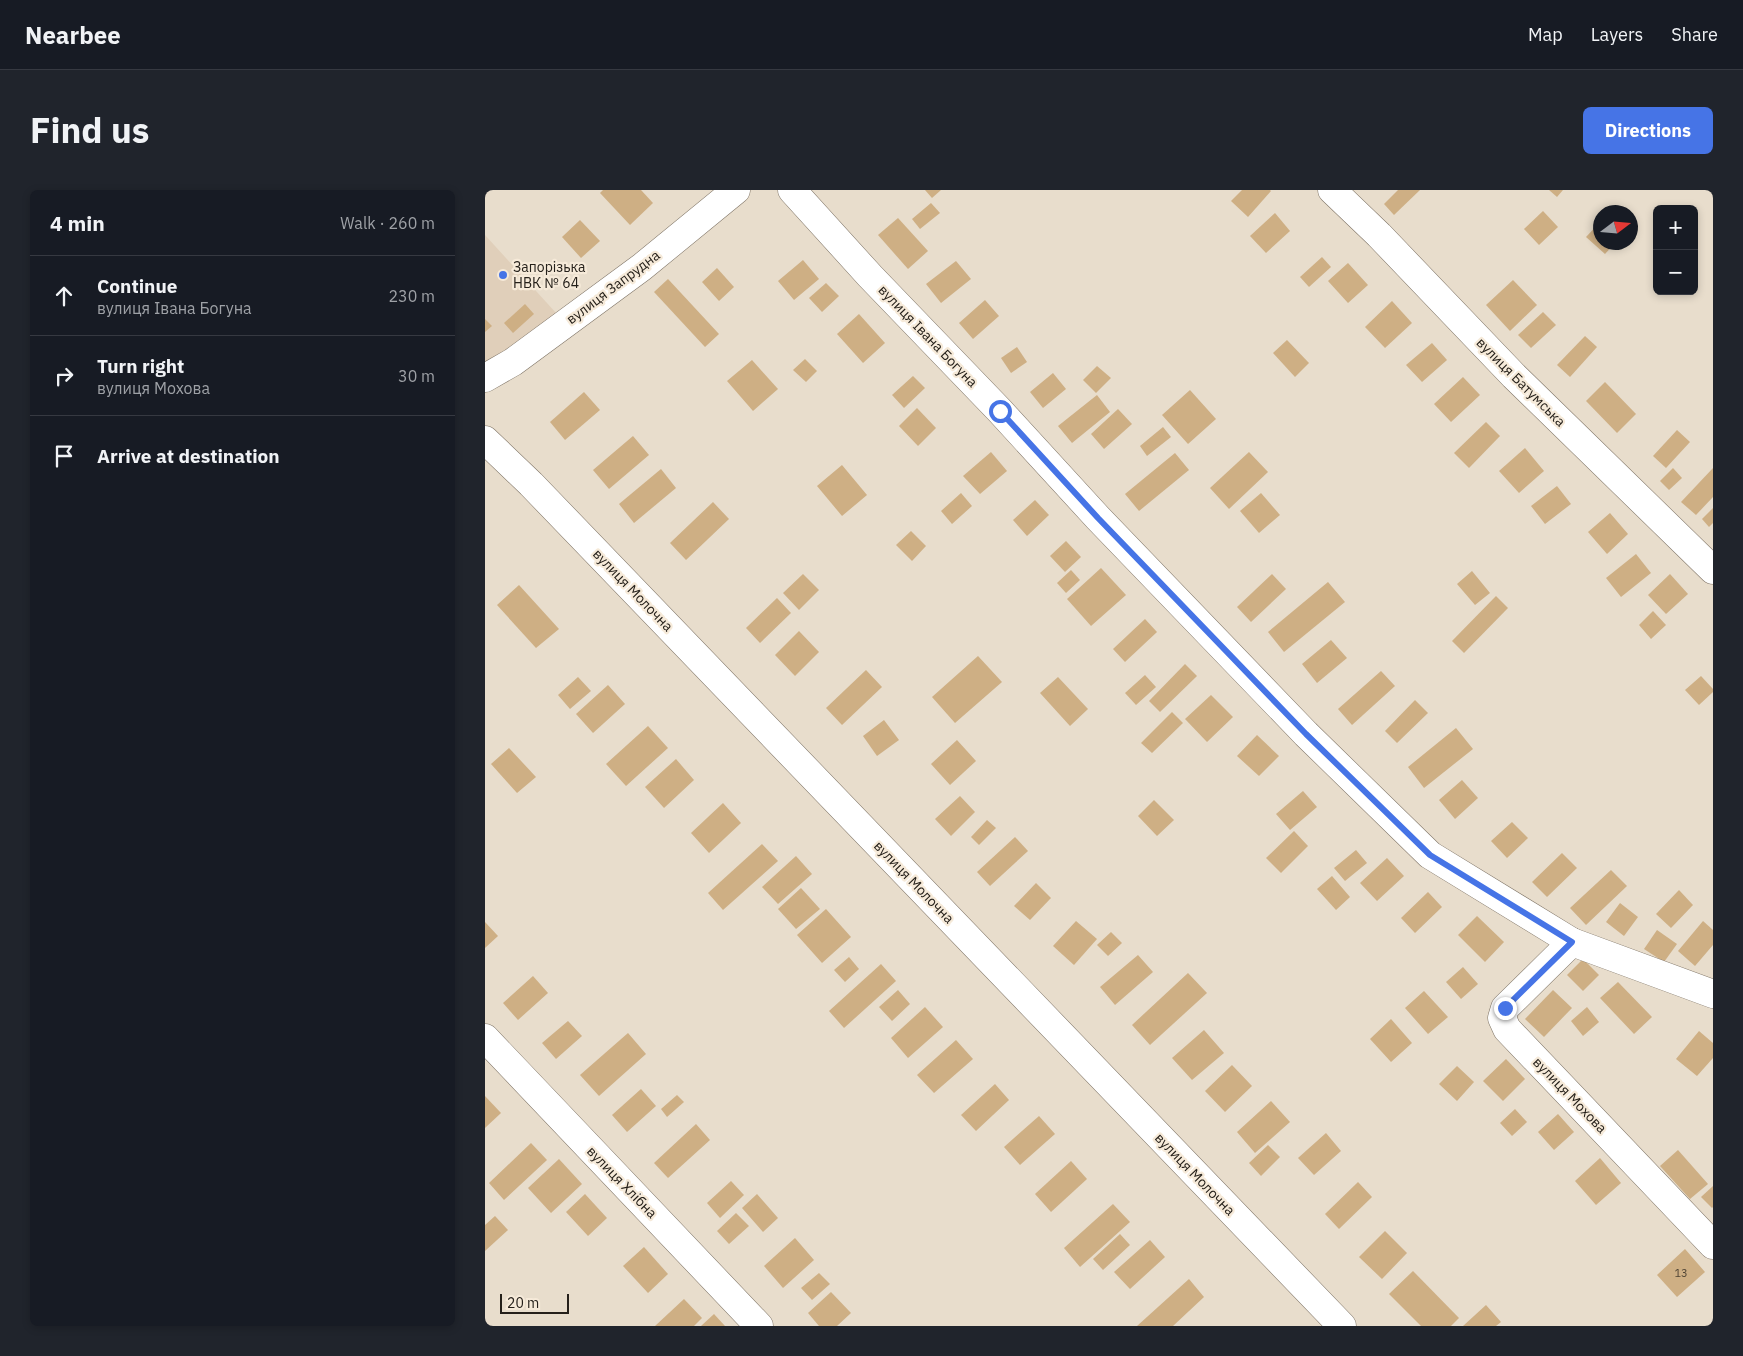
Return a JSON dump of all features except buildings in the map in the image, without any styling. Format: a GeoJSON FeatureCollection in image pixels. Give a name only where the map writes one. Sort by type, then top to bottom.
{"type":"FeatureCollection","features":[{"type":"Feature","properties":{"kind":"street","name":"вулиця Запрудна"},"geometry":{"type":"LineString","coordinates":[[485,378],[513,362],[642,266],[736,190]]}},
{"type":"Feature","properties":{"kind":"street","name":"вулиця Івана Богуна"},"geometry":{"type":"LineString","coordinates":[[792,190],[870,276],[1000,411],[1098,518],[1306,734],[1430,855],[1572,942],[1713,994]]}},
{"type":"Feature","properties":{"kind":"street","name":"вулиця Батумська"},"geometry":{"type":"LineString","coordinates":[[1332,190],[1379,235],[1514,376],[1713,570]]}},
{"type":"Feature","properties":{"kind":"street","name":"вулиця Молочна"},"geometry":{"type":"LineString","coordinates":[[485,440],[531,484],[1342,1326]]}},
{"type":"Feature","properties":{"kind":"street","name":"вулиця Мохова"},"geometry":{"type":"LineString","coordinates":[[1572,942],[1505,1008],[1502,1018],[1507,1029],[1713,1245]]}},
{"type":"Feature","properties":{"kind":"street","name":"вулиця Хлібна"},"geometry":{"type":"LineString","coordinates":[[485,1038],[759,1326]]}},
{"type":"Feature","properties":{"kind":"shaded area","name":"Запорізька НВК № 64"},"geometry":{"type":"Polygon","coordinates":[[[485,235],[557,314],[485,370],[485,235]]]}},
{"type":"Feature","properties":{"kind":"place","name":"Запорізька НВК № 64"},"geometry":{"type":"Point","coordinates":[503,275]}},
{"type":"Feature","properties":{"kind":"route"},"geometry":{"type":"LineString","coordinates":[[1000,411],[1098,518],[1306,734],[1430,855],[1572,942],[1505,1008]]}}]}
